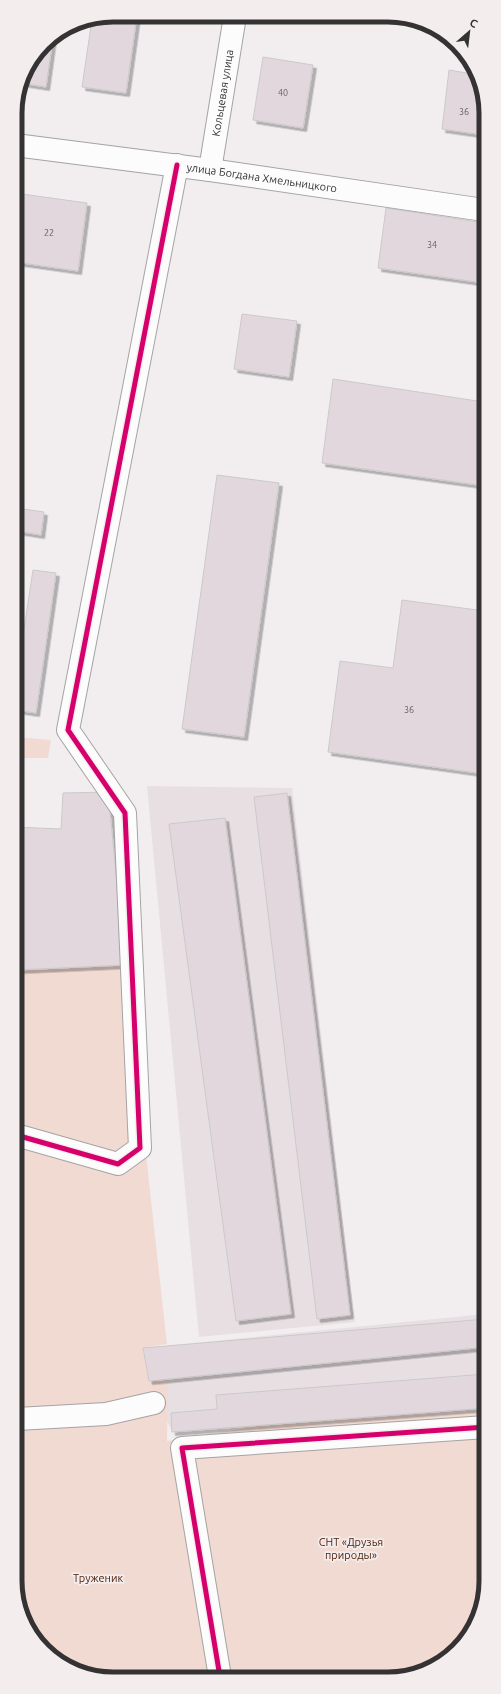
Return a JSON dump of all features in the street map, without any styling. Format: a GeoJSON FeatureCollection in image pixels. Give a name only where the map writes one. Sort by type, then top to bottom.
{"type":"FeatureCollection","features":[{"type":"Feature","properties":{"kind":"street","name":"Кольцевая улица"},"geometry":{"type":"LineString","coordinates":[[210,170],[234,22]]}},
{"type":"Feature","properties":{"kind":"street","name":"улица Богдана Хмельницкого"},"geometry":{"type":"LineString","coordinates":[[22,146],[177,165],[479,209]]}},
{"type":"Feature","properties":{"kind":"street"},"geometry":{"type":"LineString","coordinates":[[22,1136],[118,1164],[140,1148],[125,814],[68,730],[177,165]]}},
{"type":"Feature","properties":{"kind":"street"},"geometry":{"type":"LineString","coordinates":[[22,1419],[106,1414],[154,1403]]}},
{"type":"Feature","properties":{"kind":"street"},"geometry":{"type":"LineString","coordinates":[[219,1672],[182,1448],[479,1427]]}},
{"type":"Feature","properties":{"kind":"shaded area"},"geometry":{"type":"Polygon","coordinates":[[[147,786],[292,788],[355,1322],[199,1337],[147,786]]]}},
{"type":"Feature","properties":{"kind":"shaded area"},"geometry":{"type":"Polygon","coordinates":[[[479,1315],[479,1410],[172,1432],[149,1381],[143,1348],[479,1315]]]}},
{"type":"Feature","properties":{"kind":"green space"},"geometry":{"type":"Polygon","coordinates":[[[22,738],[51,740],[48,758],[22,758],[22,738]]]}},
{"type":"Feature","properties":{"kind":"green space"},"geometry":{"type":"Polygon","coordinates":[[[125,965],[167,1344],[143,1348],[149,1381],[168,1382],[167,1441],[258,1426],[479,1410],[479,1587],[476,1604],[467,1626],[456,1641],[438,1657],[423,1665],[411,1669],[388,1672],[113,1672],[90,1669],[68,1660],[49,1645],[34,1626],[25,1604],[22,1587],[22,971],[125,965]]]}},
{"type":"Feature","properties":{"kind":"building"},"geometry":{"type":"Polygon","coordinates":[[[113,22],[136,22],[126,93],[82,87],[91,25],[113,22]]]}},
{"type":"Feature","properties":{"kind":"building"},"geometry":{"type":"Polygon","coordinates":[[[52,46],[46,87],[27,84],[34,68],[52,46]]]}},
{"type":"Feature","properties":{"kind":"building"},"geometry":{"type":"Polygon","coordinates":[[[263,57],[313,65],[303,128],[253,120],[263,57]]]}},
{"type":"Feature","properties":{"kind":"building"},"geometry":{"type":"Polygon","coordinates":[[[449,70],[470,74],[479,107],[479,134],[442,129],[449,70]]]}},
{"type":"Feature","properties":{"kind":"building"},"geometry":{"type":"Polygon","coordinates":[[[22,194],[87,203],[78,271],[22,263],[22,194]]]}},
{"type":"Feature","properties":{"kind":"building"},"geometry":{"type":"Polygon","coordinates":[[[386,208],[479,222],[479,282],[378,268],[386,208]]]}},
{"type":"Feature","properties":{"kind":"building"},"geometry":{"type":"Polygon","coordinates":[[[242,314],[297,321],[289,377],[234,369],[242,314]]]}},
{"type":"Feature","properties":{"kind":"building"},"geometry":{"type":"Polygon","coordinates":[[[333,379],[479,401],[479,485],[322,463],[333,379]]]}},
{"type":"Feature","properties":{"kind":"building"},"geometry":{"type":"Polygon","coordinates":[[[217,475],[279,483],[244,737],[182,729],[217,475]]]}},
{"type":"Feature","properties":{"kind":"building"},"geometry":{"type":"Polygon","coordinates":[[[22,509],[44,512],[41,535],[22,532],[22,509]]]}},
{"type":"Feature","properties":{"kind":"building"},"geometry":{"type":"Polygon","coordinates":[[[33,570],[56,573],[36,713],[22,711],[22,642],[33,570]]]}},
{"type":"Feature","properties":{"kind":"building"},"geometry":{"type":"Polygon","coordinates":[[[402,600],[479,610],[479,773],[328,752],[340,661],[393,668],[402,600]]]}},
{"type":"Feature","properties":{"kind":"building"},"geometry":{"type":"Polygon","coordinates":[[[108,792],[125,965],[22,970],[22,827],[61,829],[63,793],[108,792]]]}},
{"type":"Feature","properties":{"kind":"building"},"geometry":{"type":"Polygon","coordinates":[[[287,793],[350,1315],[317,1319],[254,797],[287,793]]]}},
{"type":"Feature","properties":{"kind":"building"},"geometry":{"type":"Polygon","coordinates":[[[225,818],[291,1314],[236,1321],[169,824],[225,818]]]}},
{"type":"Feature","properties":{"kind":"building"},"geometry":{"type":"Polygon","coordinates":[[[479,1320],[479,1348],[149,1381],[143,1348],[479,1320]]]}},
{"type":"Feature","properties":{"kind":"building"},"geometry":{"type":"Polygon","coordinates":[[[479,1375],[479,1409],[172,1432],[171,1413],[217,1409],[216,1395],[479,1375]]]}},
{"type":"Feature","properties":{"kind":"cycle path"},"geometry":{"type":"LineString","coordinates":[[22,1137],[118,1164],[140,1148],[125,813],[68,730],[177,165]]}},
{"type":"Feature","properties":{"kind":"cycle path"},"geometry":{"type":"LineString","coordinates":[[219,1672],[182,1448],[479,1427]]}},
{"type":"Feature","properties":{"kind":"park label","name":"СНТ «Друзья природы»"},"geometry":{"type":"Point","coordinates":[351,1548]}},
{"type":"Feature","properties":{"kind":"park label","name":"Труженик"},"geometry":{"type":"Point","coordinates":[98,1578]}}]}
